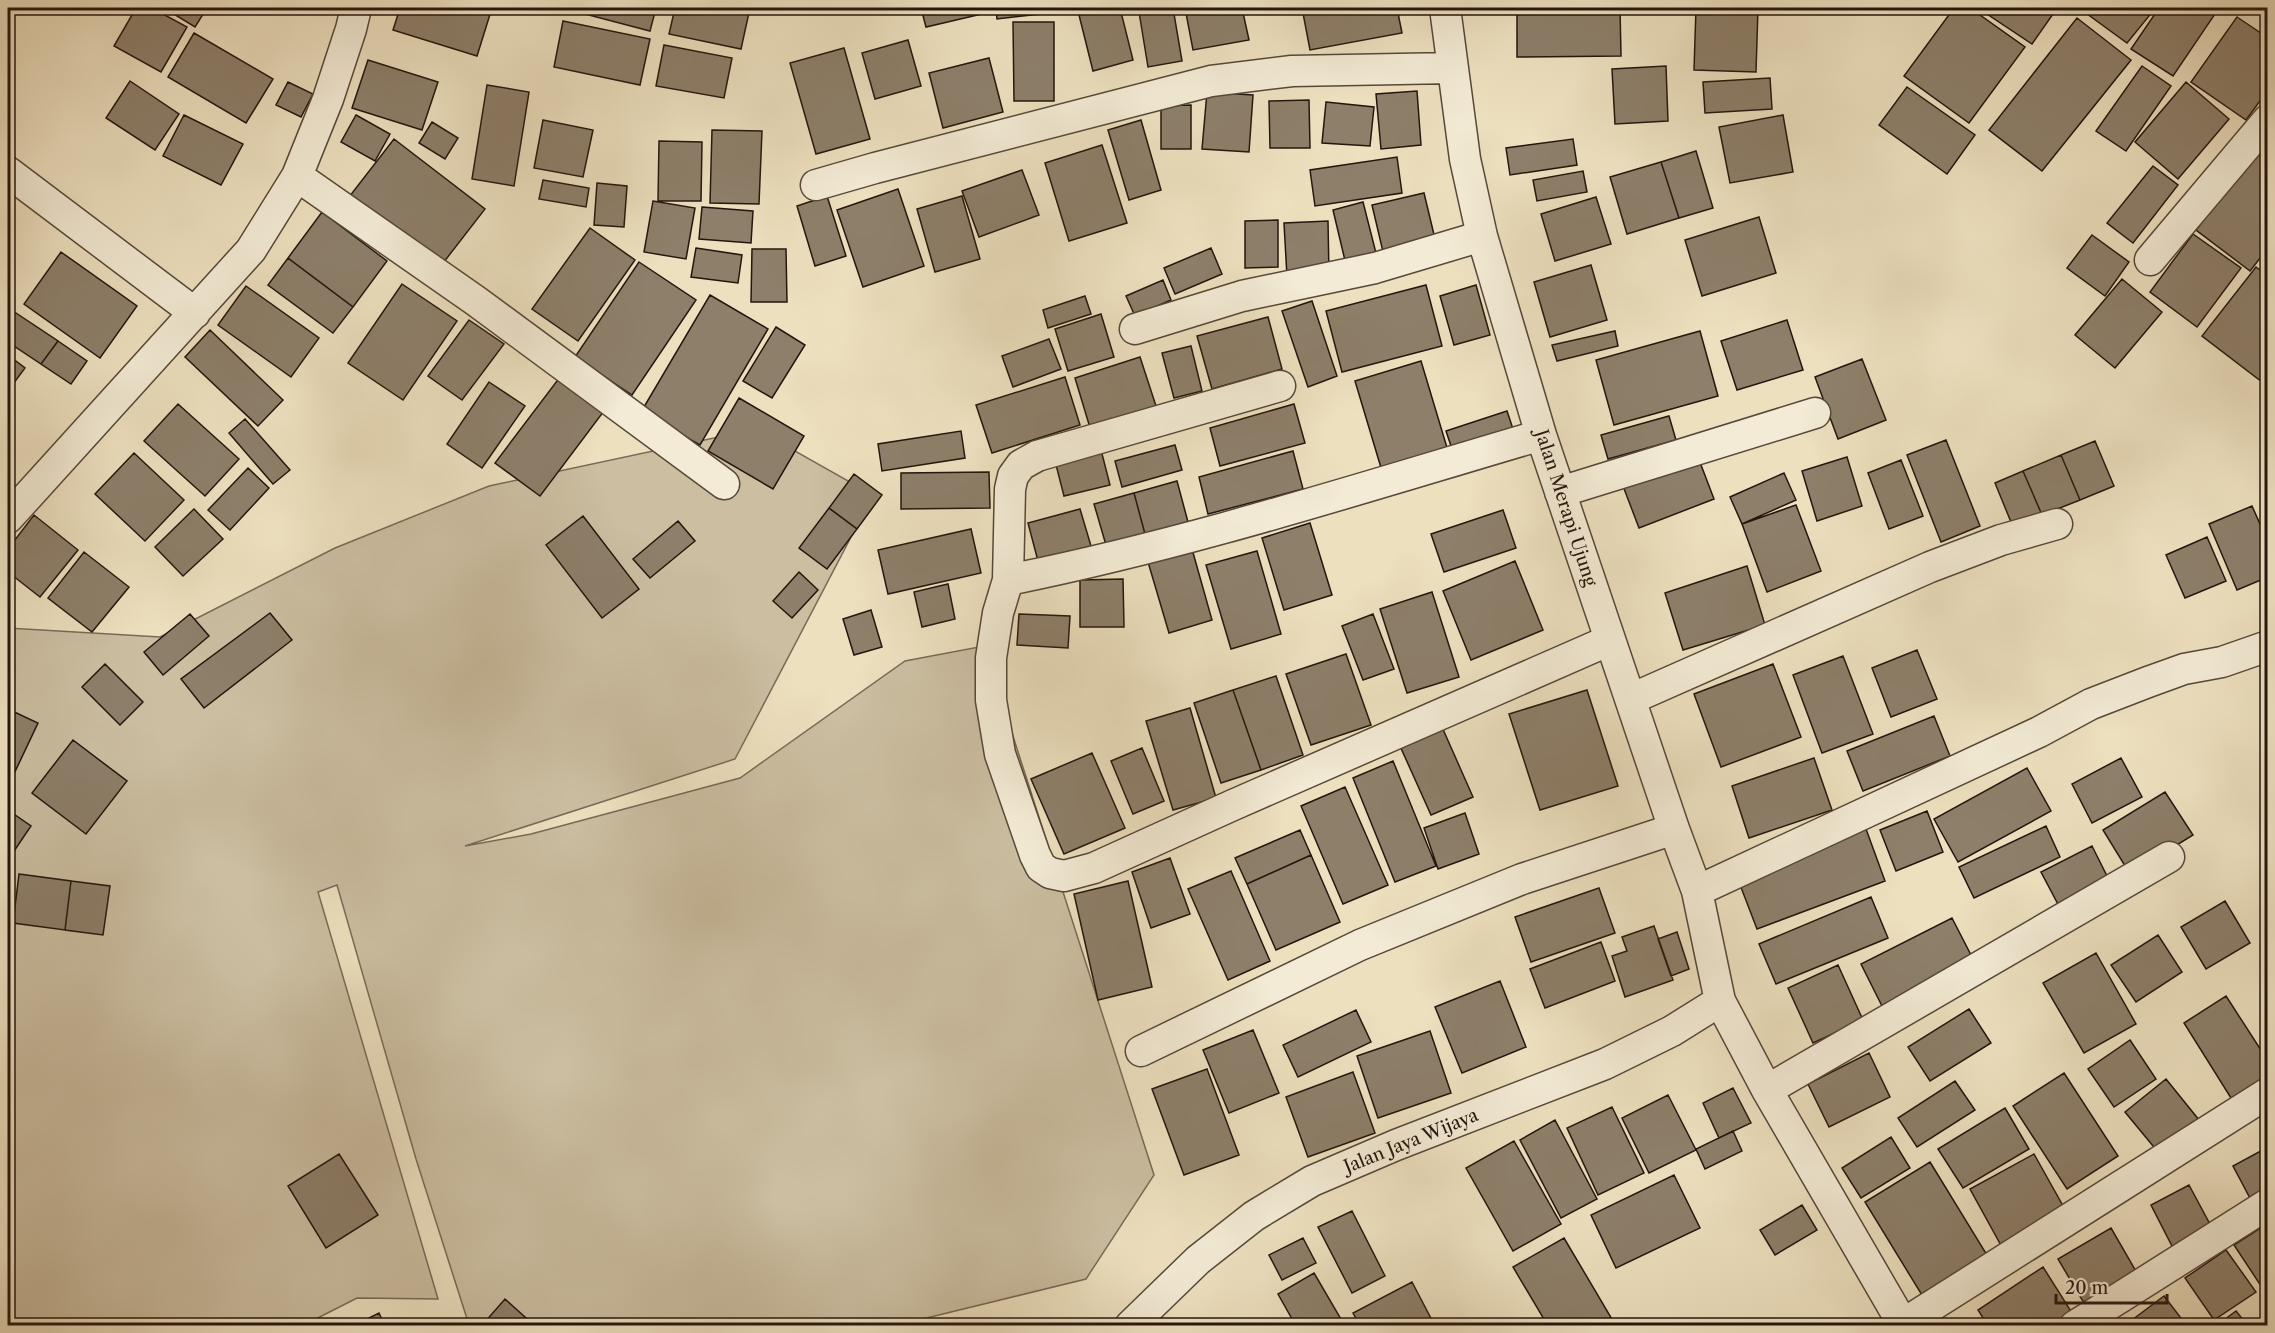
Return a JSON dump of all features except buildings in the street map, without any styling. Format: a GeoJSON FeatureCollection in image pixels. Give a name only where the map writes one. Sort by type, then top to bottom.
{"type":"FeatureCollection","features":[{"type":"Feature","properties":{"kind":"street"},"geometry":{"type":"LineString","coordinates":[[8,518],[251,250],[297,176],[328,99],[356,8]]}},
{"type":"Feature","properties":{"kind":"street","name":"Jalan Merapi Ujung"},"geometry":{"type":"LineString","coordinates":[[1445,8],[1465,159],[1482,236],[1541,435],[1697,891],[1720,1001],[1767,1090],[1904,1325]]}},
{"type":"Feature","properties":{"kind":"street"},"geometry":{"type":"LineString","coordinates":[[816,186],[875,168],[1211,81],[1292,71],[1452,68]]}},
{"type":"Feature","properties":{"kind":"street"},"geometry":{"type":"LineString","coordinates":[[2150,260],[2268,120]]}},
{"type":"Feature","properties":{"kind":"street"},"geometry":{"type":"LineString","coordinates":[[8,172],[195,313]]}},
{"type":"Feature","properties":{"kind":"street"},"geometry":{"type":"LineString","coordinates":[[297,176],[476,301],[724,484]]}},
{"type":"Feature","properties":{"kind":"street"},"geometry":{"type":"LineString","coordinates":[[1135,329],[1242,296],[1375,268],[1482,236]]}},
{"type":"Feature","properties":{"kind":"street"},"geometry":{"type":"LineString","coordinates":[[1280,386],[1036,456],[1021,465],[1013,476],[1010,489],[1008,580],[998,613],[991,658],[991,700],[1000,754],[1041,867],[1050,873],[1064,876],[1094,868],[1610,640]]}},
{"type":"Feature","properties":{"kind":"street"},"geometry":{"type":"LineString","coordinates":[[1560,492],[1815,412]]}},
{"type":"Feature","properties":{"kind":"street"},"geometry":{"type":"LineString","coordinates":[[1008,580],[1109,558],[1541,435]]}},
{"type":"Feature","properties":{"kind":"street"},"geometry":{"type":"LineString","coordinates":[[1631,699],[1930,567],[2001,540],[2057,524]]}},
{"type":"Feature","properties":{"kind":"street"},"geometry":{"type":"LineString","coordinates":[[1697,891],[2039,732],[2091,704],[2184,669],[2222,662],[2268,646]]}},
{"type":"Feature","properties":{"kind":"street"},"geometry":{"type":"LineString","coordinates":[[1141,1051],[1360,945],[1522,879],[1674,829]]}},
{"type":"Feature","properties":{"kind":"street"},"geometry":{"type":"LineString","coordinates":[[1767,1090],[2169,857]]}},
{"type":"Feature","properties":{"kind":"street","name":"Jalan Jaya Wijaya"},"geometry":{"type":"LineString","coordinates":[[1130,1326],[1198,1260],[1254,1216],[1312,1181],[1396,1145],[1605,1064],[1671,1030],[1720,1001]]}},
{"type":"Feature","properties":{"kind":"street"},"geometry":{"type":"LineString","coordinates":[[1904,1325],[2268,1093]]}},
{"type":"Feature","properties":{"kind":"street"},"geometry":{"type":"LineString","coordinates":[[2075,1326],[2268,1204]]}},
{"type":"Feature","properties":{"kind":"shaded area"},"geometry":{"type":"Polygon","coordinates":[[[756,429],[873,495],[735,759],[465,846],[531,834],[740,778],[905,661],[984,646],[1154,1175],[1086,1279],[898,1325],[469,1325],[416,1159],[337,885],[318,892],[438,1299],[357,1298],[304,1325],[8,1325],[8,628],[160,637],[335,548],[489,486],[756,429]]]}}]}
